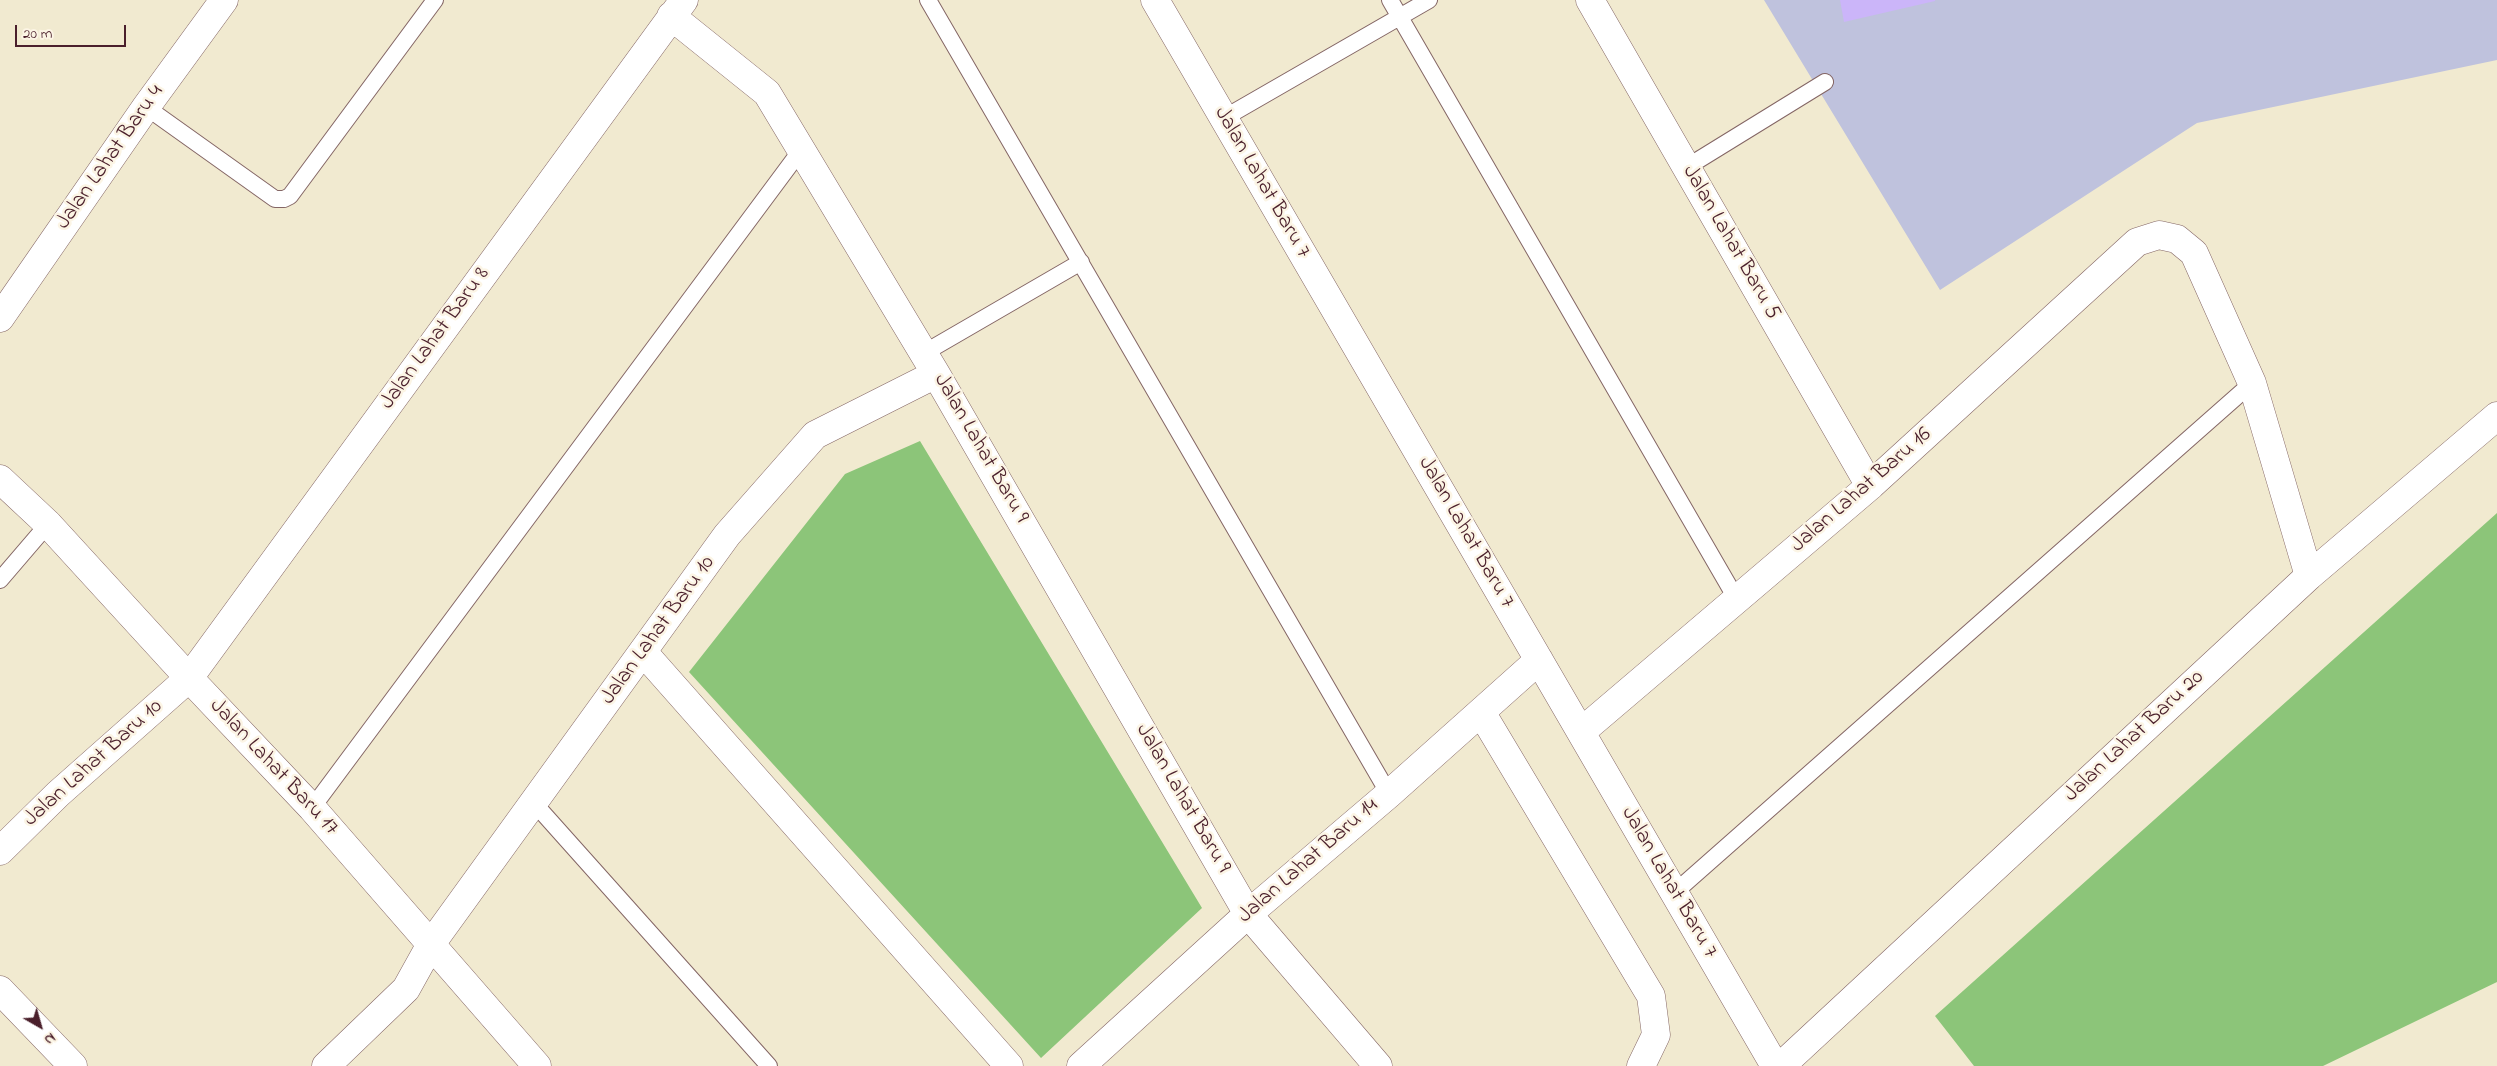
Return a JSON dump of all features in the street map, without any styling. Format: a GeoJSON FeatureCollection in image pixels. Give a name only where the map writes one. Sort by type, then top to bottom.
{"type":"FeatureCollection","features":[{"type":"Feature","properties":{"kind":"street","name":"Jalan Lahat Baru 4"},"geometry":{"type":"LineString","coordinates":[[0,318],[146,107],[224,0]]}},
{"type":"Feature","properties":{"kind":"street","name":"Jalan Lahat Baru 7"},"geometry":{"type":"LineString","coordinates":[[1155,0],[1775,1066]]}},
{"type":"Feature","properties":{"kind":"street","name":"Jalan Lahat Baru 5"},"geometry":{"type":"LineString","coordinates":[[1590,0],[1870,486]]}},
{"type":"Feature","properties":{"kind":"street","name":"Jalan Lahat Baru 9"},"geometry":{"type":"LineString","coordinates":[[678,8],[767,93],[930,363],[1248,914],[1372,1064]]}},
{"type":"Feature","properties":{"kind":"street","name":"Jalan Lahat Baru 8"},"geometry":{"type":"LineString","coordinates":[[189,678],[678,8]]}},
{"type":"Feature","properties":{"kind":"street","name":"Jalan Lahat Baru 16"},"geometry":{"type":"LineString","coordinates":[[1581,732],[1870,486],[2137,242],[2159,235],[2177,239],[2194,253],[2252,383]]}},
{"type":"Feature","properties":{"kind":"street","name":"Jalan Lahat Baru 10"},"geometry":{"type":"LineString","coordinates":[[326,1066],[406,989],[432,944],[644,653],[727,535],[814,435],[930,363]]}},
{"type":"Feature","properties":{"kind":"street"},"geometry":{"type":"LineString","coordinates":[[2252,383],[2308,576]]}},
{"type":"Feature","properties":{"kind":"street","name":"Jalan Lahat Baru 20"},"geometry":{"type":"LineString","coordinates":[[1781,1066],[2308,576],[2497,416]]}},
{"type":"Feature","properties":{"kind":"street","name":"Jalan Lahat Baru 17"},"geometry":{"type":"LineString","coordinates":[[0,479],[48,524],[189,678],[312,808],[537,1066]]}},
{"type":"Feature","properties":{"kind":"street"},"geometry":{"type":"LineString","coordinates":[[644,653],[1009,1066]]}},
{"type":"Feature","properties":{"kind":"street","name":"Jalan Lahat Baru 14"},"geometry":{"type":"LineString","coordinates":[[1080,1066],[1248,914],[1389,794],[1539,660]]}},
{"type":"Feature","properties":{"kind":"street","name":"Jalan Lahat Baru 10"},"geometry":{"type":"LineString","coordinates":[[0,851],[58,794],[189,678]]}},
{"type":"Feature","properties":{"kind":"street"},"geometry":{"type":"LineString","coordinates":[[1481,712],[1651,996],[1656,1035],[1640,1066]]}},
{"type":"Feature","properties":{"kind":"street"},"geometry":{"type":"LineString","coordinates":[[0,990],[72,1066]]}},
{"type":"Feature","properties":{"kind":"lane"},"geometry":{"type":"LineString","coordinates":[[146,107],[274,198],[284,199],[290,196],[435,0]]}},
{"type":"Feature","properties":{"kind":"lane"},"geometry":{"type":"LineString","coordinates":[[928,0],[1389,794]]}},
{"type":"Feature","properties":{"kind":"lane"},"geometry":{"type":"LineString","coordinates":[[1390,0],[1737,600]]}},
{"type":"Feature","properties":{"kind":"lane"},"geometry":{"type":"LineString","coordinates":[[1224,118],[1429,0]]}},
{"type":"Feature","properties":{"kind":"lane"},"geometry":{"type":"LineString","coordinates":[[1687,167],[1825,82]]}},
{"type":"Feature","properties":{"kind":"lane"},"geometry":{"type":"LineString","coordinates":[[312,808],[801,150]]}},
{"type":"Feature","properties":{"kind":"lane"},"geometry":{"type":"LineString","coordinates":[[930,363],[1080,262]]}},
{"type":"Feature","properties":{"kind":"lane"},"geometry":{"type":"LineString","coordinates":[[1674,893],[2252,383]]}},
{"type":"Feature","properties":{"kind":"lane"},"geometry":{"type":"LineString","coordinates":[[0,580],[48,524]]}},
{"type":"Feature","properties":{"kind":"lane"},"geometry":{"type":"LineString","coordinates":[[534,803],[769,1066]]}},
{"type":"Feature","properties":{"kind":"shaded area"},"geometry":{"type":"Polygon","coordinates":[[[1764,0],[2497,0],[2497,60],[2197,123],[1940,290],[1764,0]]]}},
{"type":"Feature","properties":{"kind":"green space"},"geometry":{"type":"Polygon","coordinates":[[[920,441],[1202,908],[1041,1058],[689,672],[845,474],[920,441]]]}},
{"type":"Feature","properties":{"kind":"green space"},"geometry":{"type":"Polygon","coordinates":[[[2497,513],[2497,982],[2323,1066],[1974,1066],[1935,1016],[2497,513]]]}},
{"type":"Feature","properties":{"kind":"building"},"geometry":{"type":"Polygon","coordinates":[[[1840,0],[1935,0],[1935,1],[1844,22],[1840,0]]]}}]}
